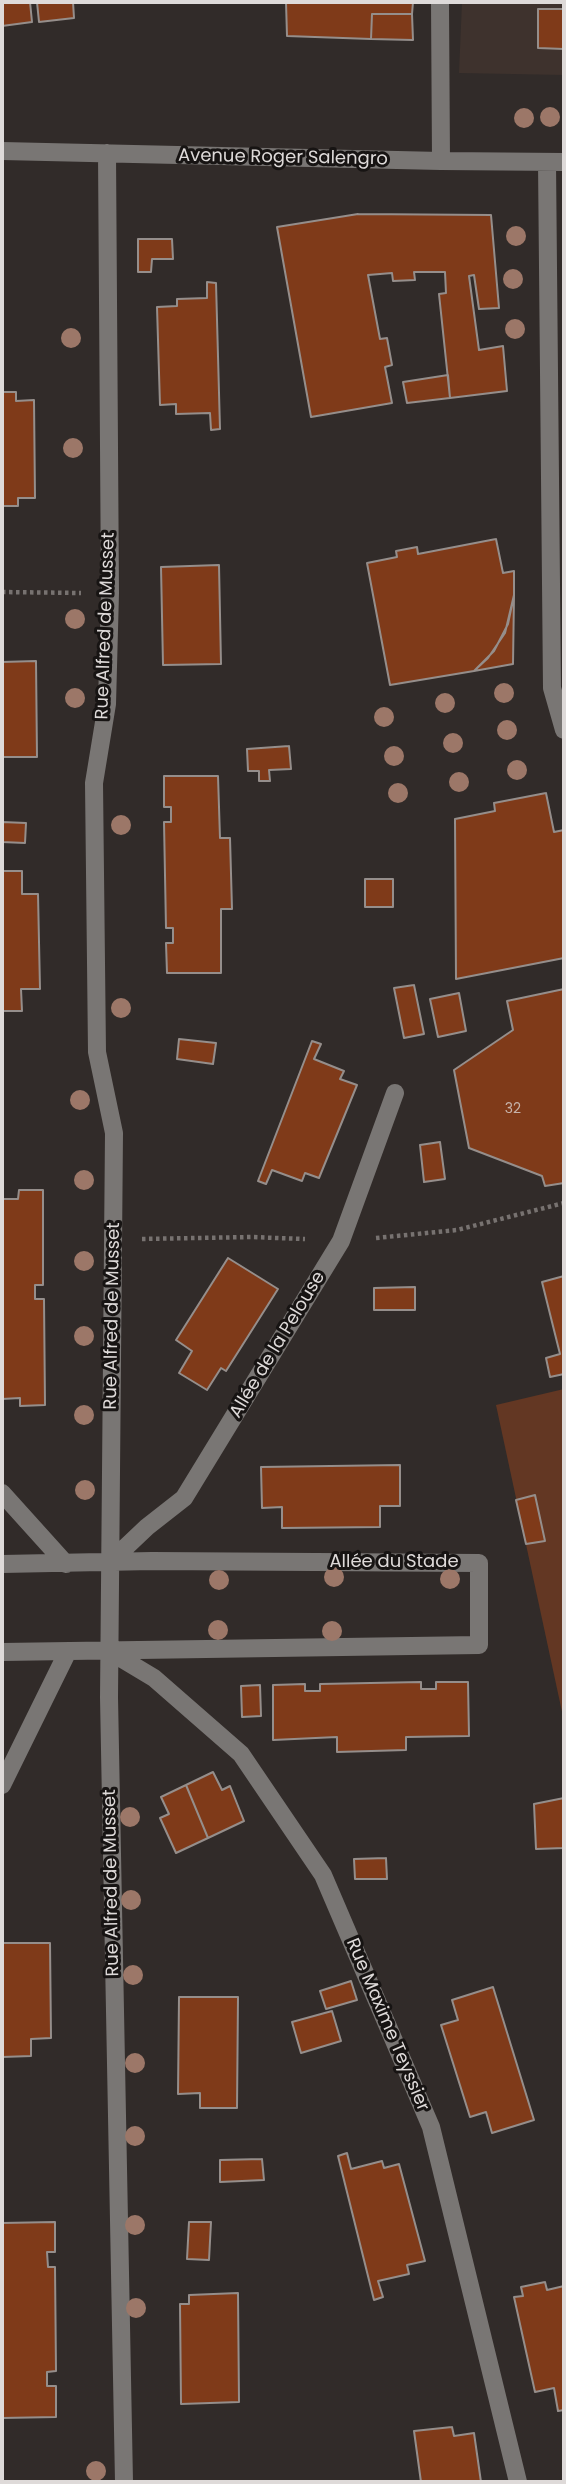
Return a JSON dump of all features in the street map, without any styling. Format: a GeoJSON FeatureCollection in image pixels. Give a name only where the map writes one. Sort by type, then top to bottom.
{"type":"FeatureCollection","features":[{"type":"Feature","properties":{"kind":"street"},"geometry":{"type":"LineString","coordinates":[[440,2],[441,161]]}},
{"type":"Feature","properties":{"kind":"street","name":"Avenue Roger Salengro"},"geometry":{"type":"LineString","coordinates":[[2,151],[556,162]]}},
{"type":"Feature","properties":{"kind":"street","name":"Rue Alfred de Musset"},"geometry":{"type":"LineString","coordinates":[[107,153],[110,593],[107,704],[94,783],[97,1052],[114,1133],[109,1651],[124,2482]]}},
{"type":"Feature","properties":{"kind":"street"},"geometry":{"type":"LineString","coordinates":[[556,162],[552,688],[564,730]]}},
{"type":"Feature","properties":{"kind":"street","name":"Allée de la Pelouse"},"geometry":{"type":"LineString","coordinates":[[109,1563],[147,1527],[184,1498],[341,1241],[395,1093]]}},
{"type":"Feature","properties":{"kind":"street"},"geometry":{"type":"LineString","coordinates":[[2,1493],[66,1564]]}},
{"type":"Feature","properties":{"kind":"street","name":"Allée du Stade"},"geometry":{"type":"LineString","coordinates":[[2,1564],[152,1561],[479,1563],[479,1645],[2,1652]]}},
{"type":"Feature","properties":{"kind":"street"},"geometry":{"type":"LineString","coordinates":[[2,1785],[68,1651]]}},
{"type":"Feature","properties":{"kind":"street","name":"Rue Maxime Teyssier"},"geometry":{"type":"LineString","coordinates":[[109,1651],[154,1678],[241,1754],[323,1875],[430,2127],[518,2482]]}},
{"type":"Feature","properties":{"kind":"path"},"geometry":{"type":"LineString","coordinates":[[2,592],[110,593]]}},
{"type":"Feature","properties":{"kind":"shaded area"},"geometry":{"type":"Polygon","coordinates":[[[462,2],[564,2],[564,75],[459,73],[462,2]]]}},
{"type":"Feature","properties":{"kind":"shaded area"},"geometry":{"type":"Polygon","coordinates":[[[564,1389],[564,1721],[496,1405],[564,1389]]]}},
{"type":"Feature","properties":{"kind":"building"},"geometry":{"type":"Polygon","coordinates":[[[2,2],[30,2],[32,22],[2,26],[2,2]]]}},
{"type":"Feature","properties":{"kind":"building"},"geometry":{"type":"Polygon","coordinates":[[[37,2],[73,2],[74,18],[39,22],[37,2]]]}},
{"type":"Feature","properties":{"kind":"building"},"geometry":{"type":"Polygon","coordinates":[[[286,2],[413,2],[412,14],[372,14],[371,39],[287,36],[286,2]]]}},
{"type":"Feature","properties":{"kind":"building"},"geometry":{"type":"Polygon","coordinates":[[[538,9],[564,9],[564,49],[538,48],[538,9]]]}},
{"type":"Feature","properties":{"kind":"building"},"geometry":{"type":"Polygon","coordinates":[[[372,14],[412,14],[413,40],[371,39],[372,14]]]}},
{"type":"Feature","properties":{"kind":"building"},"geometry":{"type":"Polygon","coordinates":[[[358,214],[491,215],[499,308],[479,309],[474,275],[469,276],[479,350],[503,346],[507,391],[450,398],[439,294],[446,293],[445,272],[414,272],[415,280],[393,281],[392,273],[368,275],[380,339],[387,338],[392,365],[385,367],[392,403],[311,417],[277,227],[358,214]]]}},
{"type":"Feature","properties":{"kind":"building"},"geometry":{"type":"Polygon","coordinates":[[[138,239],[172,239],[173,259],[152,259],[151,272],[138,272],[138,239]]]}},
{"type":"Feature","properties":{"kind":"building"},"geometry":{"type":"Polygon","coordinates":[[[207,282],[216,283],[220,429],[211,430],[210,413],[176,414],[176,404],[160,405],[157,307],[177,306],[177,299],[207,298],[207,282]]]}},
{"type":"Feature","properties":{"kind":"building"},"geometry":{"type":"Polygon","coordinates":[[[448,375],[450,398],[407,403],[403,382],[448,375]]]}},
{"type":"Feature","properties":{"kind":"building"},"geometry":{"type":"Polygon","coordinates":[[[2,392],[16,392],[16,401],[34,400],[35,498],[18,498],[18,506],[2,506],[2,392]]]}},
{"type":"Feature","properties":{"kind":"building"},"geometry":{"type":"Polygon","coordinates":[[[496,539],[503,573],[514,571],[514,595],[508,624],[494,651],[474,671],[390,685],[367,563],[397,557],[396,551],[417,547],[418,554],[496,539]]]}},
{"type":"Feature","properties":{"kind":"building"},"geometry":{"type":"Polygon","coordinates":[[[219,565],[221,664],[163,665],[161,567],[219,565]]]}},
{"type":"Feature","properties":{"kind":"building"},"geometry":{"type":"Polygon","coordinates":[[[514,595],[513,664],[474,671],[488,658],[505,633],[514,595]]]}},
{"type":"Feature","properties":{"kind":"building"},"geometry":{"type":"Polygon","coordinates":[[[36,661],[37,757],[2,757],[2,662],[36,661]]]}},
{"type":"Feature","properties":{"kind":"building"},"geometry":{"type":"Polygon","coordinates":[[[289,746],[291,769],[269,770],[270,781],[259,781],[259,771],[248,771],[247,749],[289,746]]]}},
{"type":"Feature","properties":{"kind":"building"},"geometry":{"type":"Polygon","coordinates":[[[164,776],[218,776],[220,838],[230,838],[232,909],[221,909],[221,973],[167,973],[166,943],[173,943],[173,928],[166,928],[164,822],[171,822],[171,807],[164,807],[164,776]]]}},
{"type":"Feature","properties":{"kind":"building"},"geometry":{"type":"Polygon","coordinates":[[[546,793],[554,832],[564,830],[564,958],[456,979],[455,819],[495,811],[494,803],[546,793]]]}},
{"type":"Feature","properties":{"kind":"building"},"geometry":{"type":"Polygon","coordinates":[[[2,822],[26,823],[25,843],[2,842],[2,822]]]}},
{"type":"Feature","properties":{"kind":"building"},"geometry":{"type":"Polygon","coordinates":[[[2,871],[22,871],[22,894],[38,894],[40,989],[21,989],[22,1011],[2,1011],[2,871]]]}},
{"type":"Feature","properties":{"kind":"building"},"geometry":{"type":"Polygon","coordinates":[[[365,879],[393,879],[393,907],[365,907],[365,879]]]}},
{"type":"Feature","properties":{"kind":"building"},"geometry":{"type":"Polygon","coordinates":[[[414,985],[424,1034],[404,1038],[394,988],[414,985]]]}},
{"type":"Feature","properties":{"kind":"building"},"geometry":{"type":"Polygon","coordinates":[[[564,989],[564,1183],[545,1186],[542,1176],[469,1148],[454,1070],[513,1030],[507,1001],[564,989]]]}},
{"type":"Feature","properties":{"kind":"building"},"geometry":{"type":"Polygon","coordinates":[[[459,993],[466,1031],[438,1037],[430,999],[459,993]]]}},
{"type":"Feature","properties":{"kind":"building"},"geometry":{"type":"Polygon","coordinates":[[[179,1039],[216,1043],[213,1064],[177,1059],[179,1039]]]}},
{"type":"Feature","properties":{"kind":"building"},"geometry":{"type":"Polygon","coordinates":[[[312,1041],[321,1044],[314,1059],[344,1071],[340,1079],[357,1085],[319,1178],[305,1173],[302,1181],[272,1170],[266,1184],[258,1181],[312,1041]]]}},
{"type":"Feature","properties":{"kind":"building"},"geometry":{"type":"Polygon","coordinates":[[[440,1142],[445,1179],[424,1182],[420,1145],[440,1142]]]}},
{"type":"Feature","properties":{"kind":"building"},"geometry":{"type":"Polygon","coordinates":[[[19,1190],[43,1190],[43,1285],[35,1285],[35,1299],[44,1299],[45,1405],[20,1406],[20,1398],[2,1399],[2,1199],[18,1199],[19,1190]]]}},
{"type":"Feature","properties":{"kind":"building"},"geometry":{"type":"Polygon","coordinates":[[[228,1258],[278,1289],[226,1371],[221,1368],[207,1390],[179,1373],[192,1351],[176,1340],[228,1258]]]}},
{"type":"Feature","properties":{"kind":"building"},"geometry":{"type":"Polygon","coordinates":[[[564,1276],[564,1374],[550,1377],[546,1358],[560,1354],[542,1282],[564,1276]]]}},
{"type":"Feature","properties":{"kind":"building"},"geometry":{"type":"Polygon","coordinates":[[[415,1287],[415,1310],[374,1310],[374,1288],[415,1287]]]}},
{"type":"Feature","properties":{"kind":"building"},"geometry":{"type":"Polygon","coordinates":[[[400,1465],[400,1506],[380,1506],[380,1527],[282,1528],[282,1507],[262,1508],[261,1467],[400,1465]]]}},
{"type":"Feature","properties":{"kind":"building"},"geometry":{"type":"Polygon","coordinates":[[[535,1495],[545,1541],[526,1544],[516,1500],[535,1495]]]}},
{"type":"Feature","properties":{"kind":"building"},"geometry":{"type":"Polygon","coordinates":[[[421,1682],[421,1689],[436,1689],[436,1682],[468,1682],[469,1736],[406,1737],[406,1750],[337,1752],[337,1737],[273,1740],[273,1685],[305,1684],[305,1691],[320,1691],[320,1684],[421,1682]]]}},
{"type":"Feature","properties":{"kind":"building"},"geometry":{"type":"Polygon","coordinates":[[[260,1685],[261,1716],[242,1717],[241,1686],[260,1685]]]}},
{"type":"Feature","properties":{"kind":"building"},"geometry":{"type":"Polygon","coordinates":[[[213,1772],[222,1790],[230,1786],[244,1821],[208,1838],[186,1785],[213,1772]]]}},
{"type":"Feature","properties":{"kind":"building"},"geometry":{"type":"Polygon","coordinates":[[[186,1785],[208,1838],[176,1853],[160,1818],[169,1814],[161,1797],[186,1785]]]}},
{"type":"Feature","properties":{"kind":"building"},"geometry":{"type":"Polygon","coordinates":[[[564,1798],[564,1848],[536,1849],[534,1804],[564,1798]]]}},
{"type":"Feature","properties":{"kind":"building"},"geometry":{"type":"Polygon","coordinates":[[[386,1858],[387,1879],[355,1879],[354,1859],[386,1858]]]}},
{"type":"Feature","properties":{"kind":"building"},"geometry":{"type":"Polygon","coordinates":[[[2,1943],[50,1943],[51,2038],[31,2039],[31,2056],[2,2057],[2,1943]]]}},
{"type":"Feature","properties":{"kind":"building"},"geometry":{"type":"Polygon","coordinates":[[[351,1981],[357,2000],[326,2009],[320,1991],[351,1981]]]}},
{"type":"Feature","properties":{"kind":"building"},"geometry":{"type":"Polygon","coordinates":[[[493,1987],[534,2120],[492,2133],[486,2112],[470,2117],[441,2025],[458,2020],[452,2000],[493,1987]]]}},
{"type":"Feature","properties":{"kind":"building"},"geometry":{"type":"Polygon","coordinates":[[[179,1997],[238,1997],[237,2108],[200,2108],[200,2093],[178,2094],[179,1997]]]}},
{"type":"Feature","properties":{"kind":"building"},"geometry":{"type":"Polygon","coordinates":[[[332,2011],[341,2041],[301,2053],[292,2022],[332,2011]]]}},
{"type":"Feature","properties":{"kind":"building"},"geometry":{"type":"Polygon","coordinates":[[[347,2153],[351,2169],[382,2161],[384,2168],[399,2164],[425,2261],[407,2265],[409,2274],[378,2281],[383,2297],[374,2300],[338,2156],[347,2153]]]}},
{"type":"Feature","properties":{"kind":"building"},"geometry":{"type":"Polygon","coordinates":[[[262,2159],[264,2180],[220,2182],[220,2160],[262,2159]]]}},
{"type":"Feature","properties":{"kind":"building"},"geometry":{"type":"Polygon","coordinates":[[[55,2222],[55,2252],[47,2252],[48,2267],[55,2267],[56,2371],[47,2372],[47,2386],[56,2386],[56,2417],[2,2418],[2,2223],[55,2222]]]}},
{"type":"Feature","properties":{"kind":"building"},"geometry":{"type":"Polygon","coordinates":[[[189,2222],[211,2222],[209,2260],[187,2259],[189,2222]]]}},
{"type":"Feature","properties":{"kind":"building"},"geometry":{"type":"Polygon","coordinates":[[[545,2282],[547,2290],[564,2286],[564,2410],[558,2411],[554,2388],[535,2392],[514,2297],[523,2296],[521,2287],[545,2282]]]}},
{"type":"Feature","properties":{"kind":"building"},"geometry":{"type":"Polygon","coordinates":[[[238,2293],[239,2402],[181,2404],[180,2304],[189,2304],[189,2295],[238,2293]]]}},
{"type":"Feature","properties":{"kind":"building"},"geometry":{"type":"Polygon","coordinates":[[[452,2427],[454,2436],[474,2433],[481,2482],[421,2482],[414,2431],[452,2427]]]}}]}
